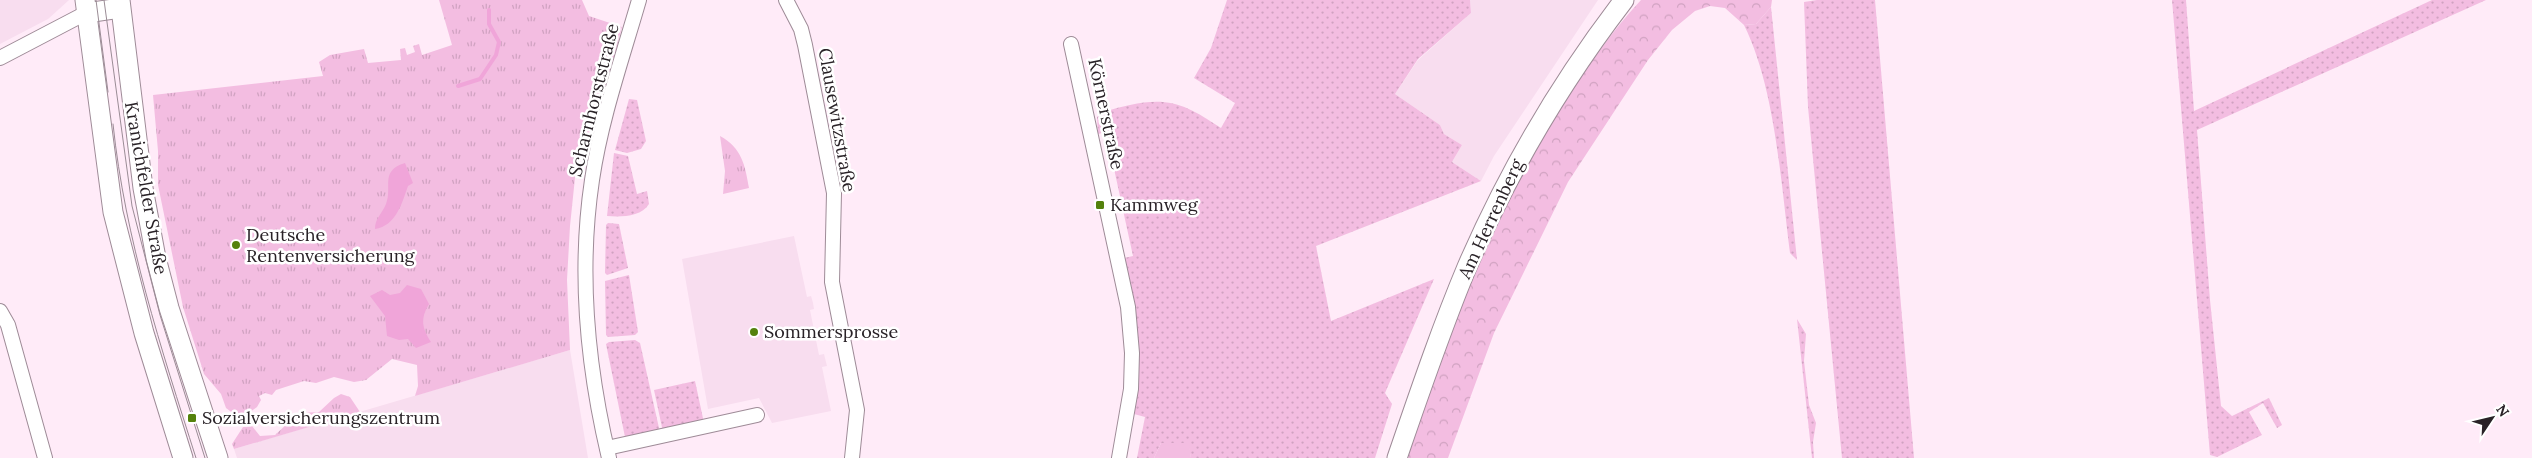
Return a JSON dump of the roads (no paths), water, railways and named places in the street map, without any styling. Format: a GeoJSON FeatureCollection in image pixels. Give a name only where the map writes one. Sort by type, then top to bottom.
{"type":"FeatureCollection","features":[{"type":"Feature","properties":{"kind":"main road","name":"Am Herrenberg"},"geometry":{"type":"LineString","coordinates":[[1397,458],[1457,292],[1506,183],[1572,73],[1624,0]]}},
{"type":"Feature","properties":{"kind":"main road"},"geometry":{"type":"LineString","coordinates":[[85,6],[120,4]]}},
{"type":"Feature","properties":{"kind":"main road","name":"Kranichfelder Straße"},"geometry":{"type":"LineString","coordinates":[[120,4],[143,188],[156,258],[169,308],[218,458]]}},
{"type":"Feature","properties":{"kind":"main road","name":"Kranichfelder Straße"},"geometry":{"type":"LineString","coordinates":[[85,6],[113,212],[144,333],[183,458]]}},
{"type":"Feature","properties":{"kind":"street","name":"Scharnhorststraße"},"geometry":{"type":"LineString","coordinates":[[639,0],[608,109],[592,178],[588,219],[585,279],[588,344],[596,401],[608,453],[757,415]]}},
{"type":"Feature","properties":{"kind":"street","name":"Clausewitzstraße"},"geometry":{"type":"LineString","coordinates":[[786,0],[801,29],[805,45],[834,193],[832,282],[857,410],[852,458]]}},
{"type":"Feature","properties":{"kind":"street"},"geometry":{"type":"LineString","coordinates":[[0,58],[85,6]]}},
{"type":"Feature","properties":{"kind":"street","name":"Körnerstraße"},"geometry":{"type":"LineString","coordinates":[[1071,44],[1128,307],[1132,353],[1131,389],[1119,458]]}},
{"type":"Feature","properties":{"kind":"street"},"geometry":{"type":"LineString","coordinates":[[0,311],[8,325],[45,458]]}},
{"type":"Feature","properties":{"kind":"waterway"},"geometry":{"type":"LineString","coordinates":[[458,86],[480,79],[496,55],[499,42],[489,24],[489,10]]}},
{"type":"Feature","properties":{"kind":"tram line"},"geometry":{"type":"LineString","coordinates":[[96,0],[108,92]]}},
{"type":"Feature","properties":{"kind":"tram line"},"geometry":{"type":"LineString","coordinates":[[104,0],[132,206],[160,315],[205,458]]}},
{"type":"Feature","properties":{"kind":"tram line"},"geometry":{"type":"LineString","coordinates":[[113,124],[126,209],[135,251],[170,376],[196,458]]}},
{"type":"Feature","properties":{"kind":"place","name":"Kammweg"},"geometry":{"type":"Point","coordinates":[1100,205]}},
{"type":"Feature","properties":{"kind":"place","name":"Deutsche Rentenversicherung"},"geometry":{"type":"Point","coordinates":[236,245]}},
{"type":"Feature","properties":{"kind":"place","name":"Sommersprosse"},"geometry":{"type":"Point","coordinates":[754,332]}},
{"type":"Feature","properties":{"kind":"place","name":"Sozialversicherungszentrum"},"geometry":{"type":"Point","coordinates":[192,418]}}]}
